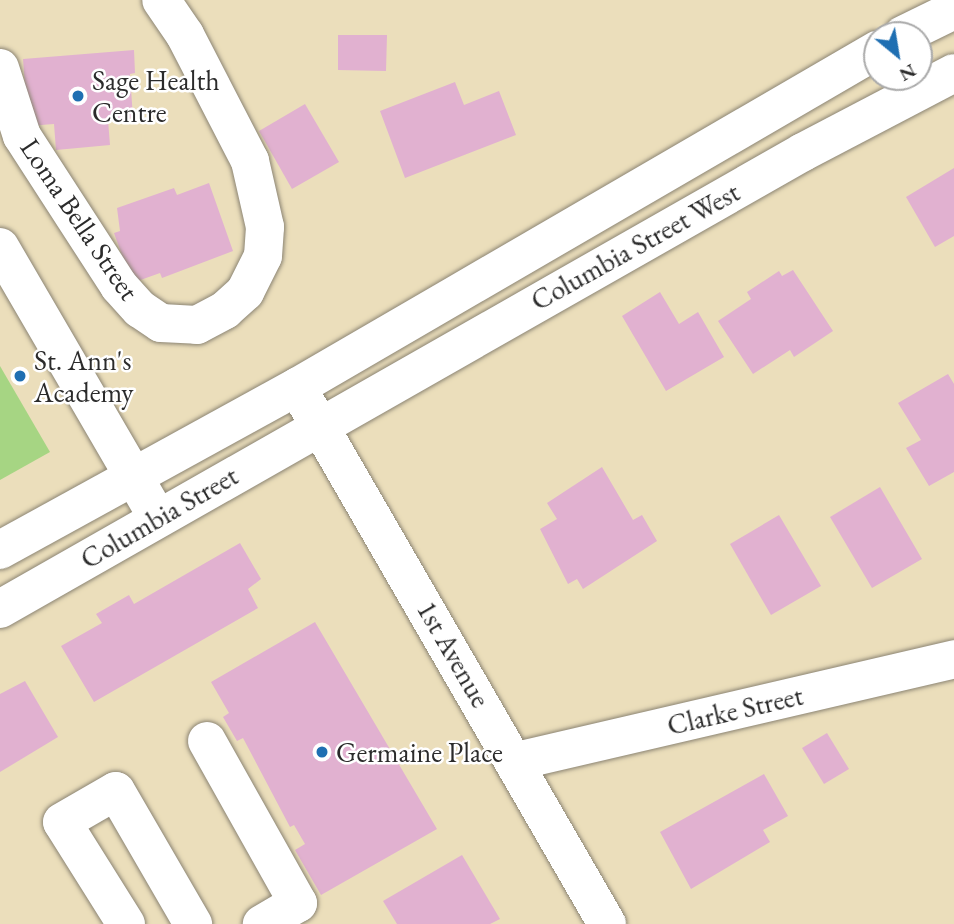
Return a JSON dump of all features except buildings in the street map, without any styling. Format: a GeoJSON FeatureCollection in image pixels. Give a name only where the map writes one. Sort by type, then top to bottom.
{"type":"FeatureCollection","features":[{"type":"Feature","properties":{"kind":"main road","name":"Loma Bella Street"},"geometry":{"type":"LineString","coordinates":[[0,68],[22,136],[119,285],[141,309],[161,323],[197,325],[225,310],[245,292],[262,256],[265,227],[250,161],[185,35],[160,0]]}},
{"type":"Feature","properties":{"kind":"main road"},"geometry":{"type":"LineString","coordinates":[[932,21],[954,10]]}},
{"type":"Feature","properties":{"kind":"main road","name":"Columbia Street West"},"geometry":{"type":"LineString","coordinates":[[297,387],[863,58]]}},
{"type":"Feature","properties":{"kind":"main road","name":"Columbia Street West"},"geometry":{"type":"LineString","coordinates":[[319,425],[803,152],[954,73]]}},
{"type":"Feature","properties":{"kind":"main road"},"geometry":{"type":"LineString","coordinates":[[0,247],[158,518]]}},
{"type":"Feature","properties":{"kind":"main road","name":"1st Avenue"},"geometry":{"type":"LineString","coordinates":[[297,387],[517,761],[607,924]]}},
{"type":"Feature","properties":{"kind":"main road","name":"Columbia Street"},"geometry":{"type":"LineString","coordinates":[[0,550],[297,387]]}},
{"type":"Feature","properties":{"kind":"main road","name":"Columbia Street"},"geometry":{"type":"LineString","coordinates":[[0,609],[319,425]]}},
{"type":"Feature","properties":{"kind":"main road","name":"Clarke Street"},"geometry":{"type":"LineString","coordinates":[[517,761],[954,659]]}},
{"type":"Feature","properties":{"kind":"main road"},"geometry":{"type":"LineString","coordinates":[[207,741],[298,903],[262,924]]}},
{"type":"Feature","properties":{"kind":"main road"},"geometry":{"type":"LineString","coordinates":[[126,924],[62,822],[116,791],[193,924]]}},
{"type":"Feature","properties":{"kind":"green space"},"geometry":{"type":"Polygon","coordinates":[[[0,366],[50,452],[0,480],[0,366]]]}},
{"type":"Feature","properties":{"kind":"place","name":"Sage Health Centre"},"geometry":{"type":"Point","coordinates":[78,96]}},
{"type":"Feature","properties":{"kind":"place","name":"St. Ann's Academy"},"geometry":{"type":"Point","coordinates":[20,376]}},
{"type":"Feature","properties":{"kind":"place","name":"Germaine Place"},"geometry":{"type":"Point","coordinates":[322,752]}}]}
